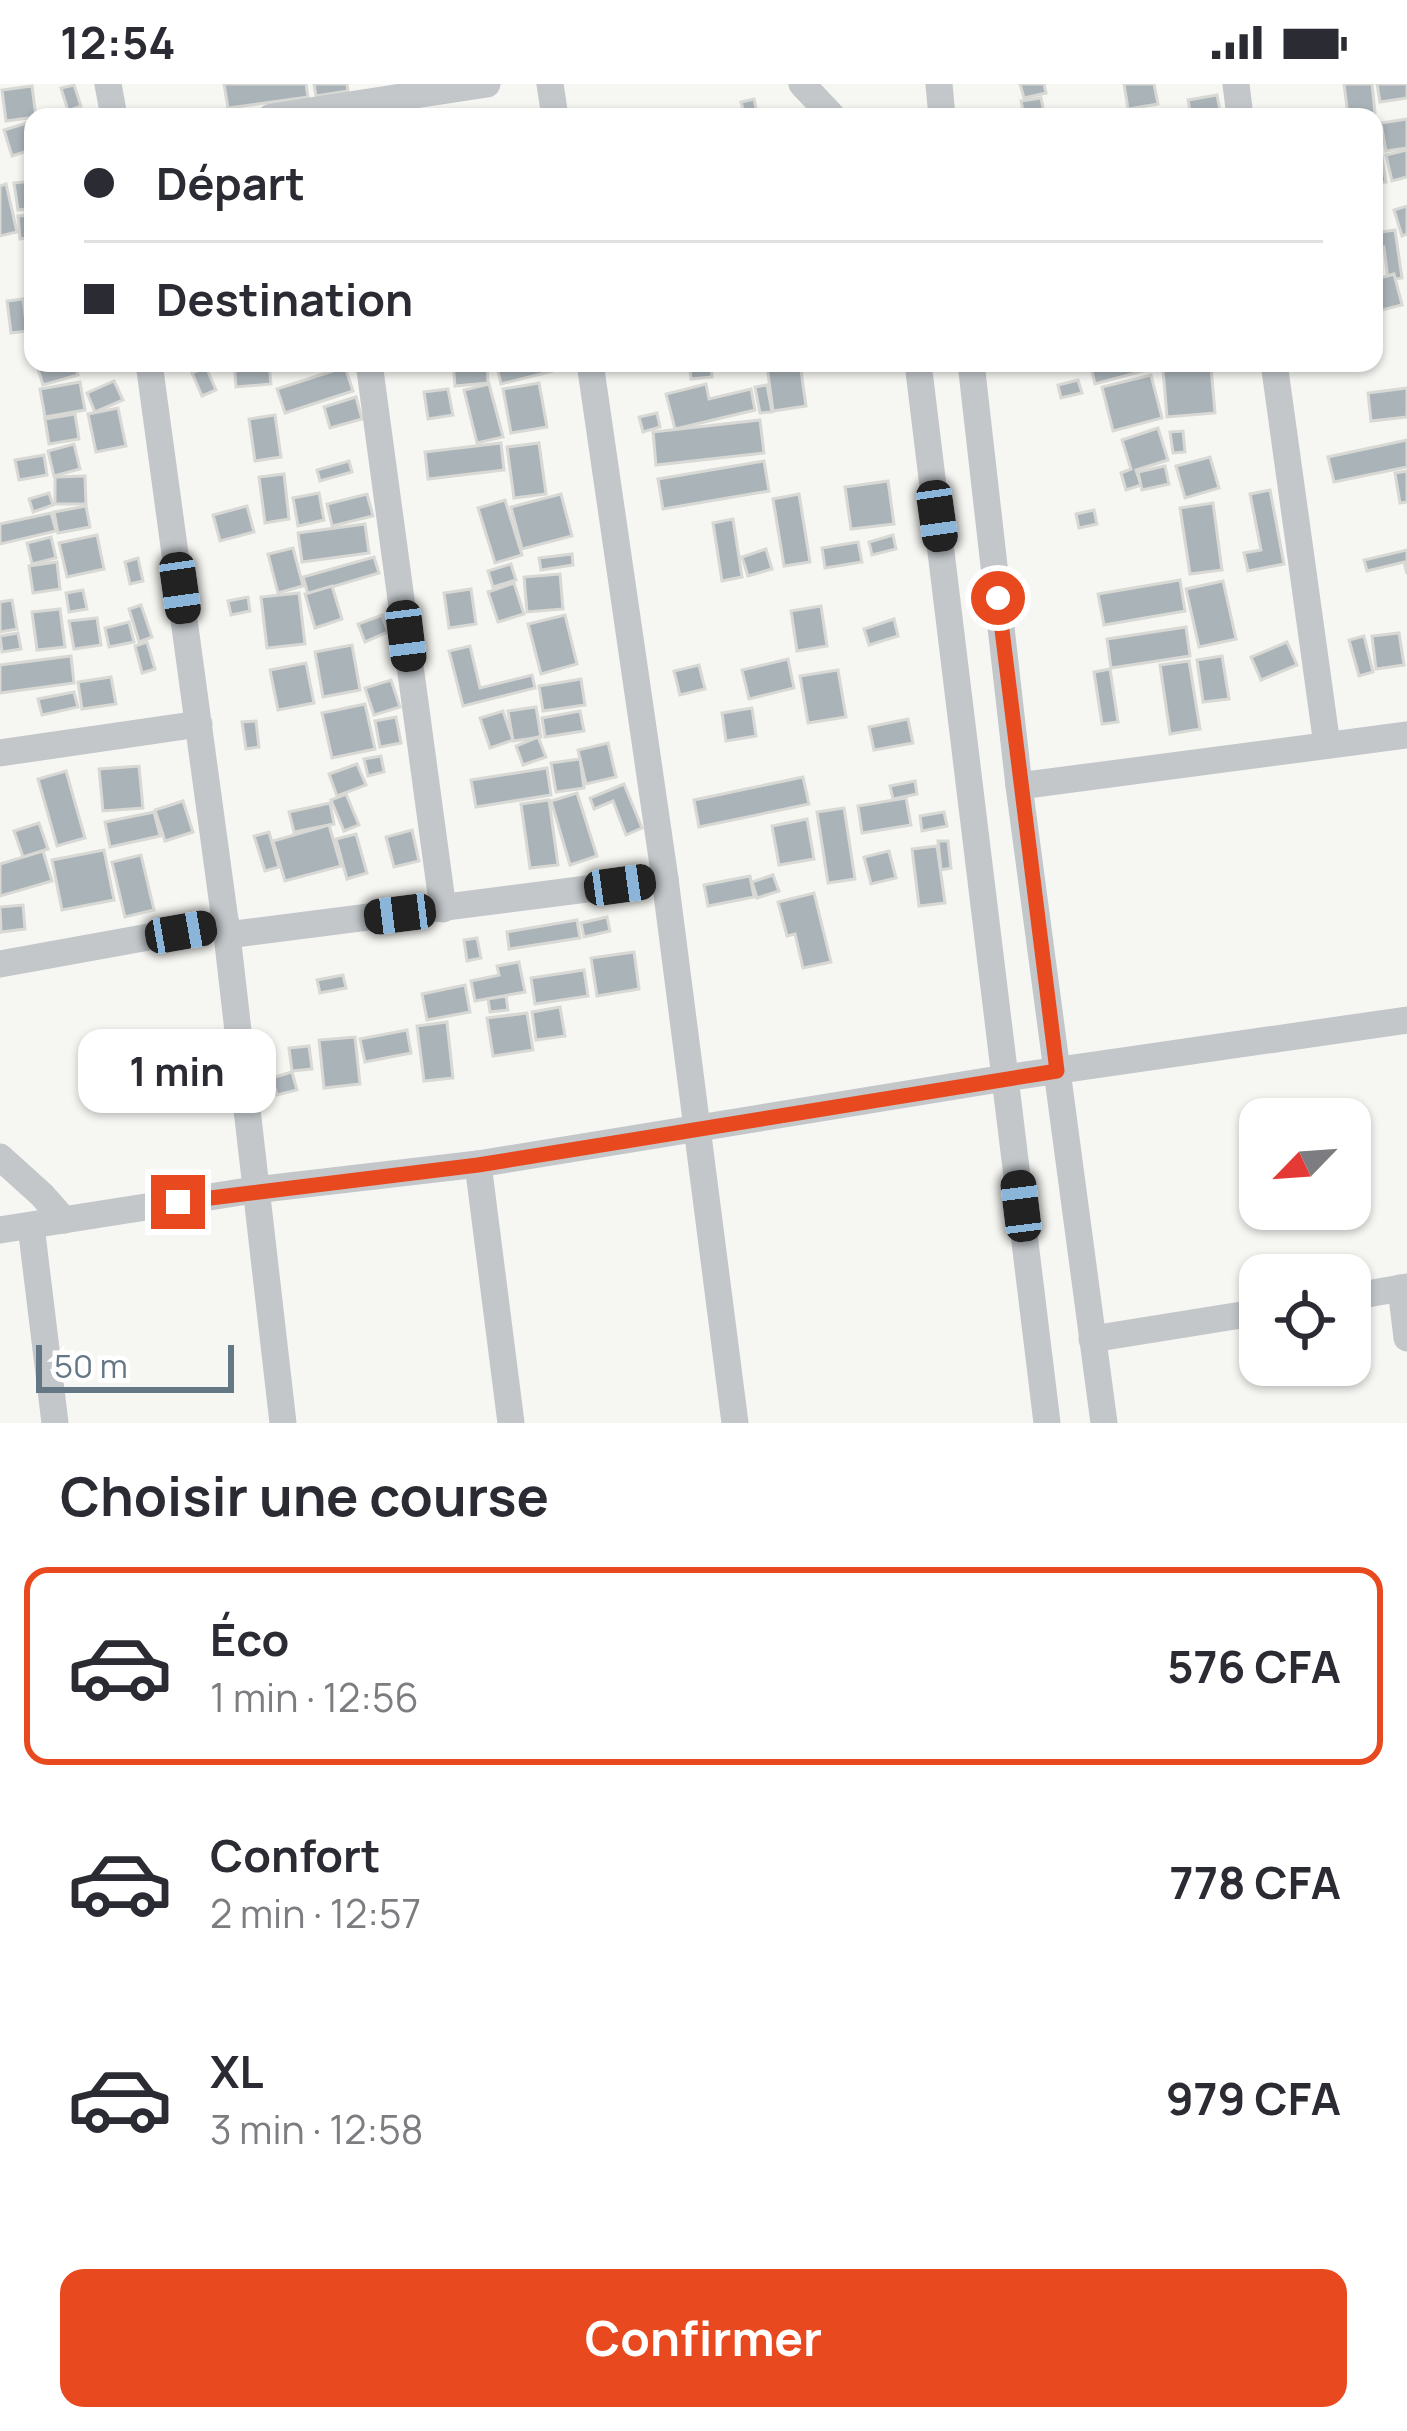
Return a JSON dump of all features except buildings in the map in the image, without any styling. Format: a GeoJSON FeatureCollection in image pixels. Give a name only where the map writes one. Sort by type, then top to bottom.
{"type":"FeatureCollection","features":[{"type":"Feature","properties":{"kind":"street"},"geometry":{"type":"LineString","coordinates":[[357,108],[487,84]]}},
{"type":"Feature","properties":{"kind":"street"},"geometry":{"type":"LineString","coordinates":[[802,84],[825,108]]}},
{"type":"Feature","properties":{"kind":"street"},"geometry":{"type":"LineString","coordinates":[[150,372],[226,929],[283,1423]]}},
{"type":"Feature","properties":{"kind":"street"},"geometry":{"type":"LineString","coordinates":[[370,372],[443,909]]}},
{"type":"Feature","properties":{"kind":"street"},"geometry":{"type":"LineString","coordinates":[[591,372],[665,879],[735,1423]]}},
{"type":"Feature","properties":{"kind":"street"},"geometry":{"type":"LineString","coordinates":[[919,372],[1047,1423]]}},
{"type":"Feature","properties":{"kind":"street"},"geometry":{"type":"LineString","coordinates":[[971,372],[1019,785],[1104,1423]]}},
{"type":"Feature","properties":{"kind":"street"},"geometry":{"type":"LineString","coordinates":[[1275,372],[1328,746]]}},
{"type":"Feature","properties":{"kind":"street"},"geometry":{"type":"LineString","coordinates":[[0,753],[199,724]]}},
{"type":"Feature","properties":{"kind":"street"},"geometry":{"type":"LineString","coordinates":[[1019,785],[1407,735]]}},
{"type":"Feature","properties":{"kind":"street"},"geometry":{"type":"LineString","coordinates":[[0,964],[226,929],[443,909],[665,879]]}},
{"type":"Feature","properties":{"kind":"street"},"geometry":{"type":"LineString","coordinates":[[0,1230],[254,1190],[478,1165],[1005,1078],[1407,1020]]}},
{"type":"Feature","properties":{"kind":"street"},"geometry":{"type":"LineString","coordinates":[[0,1157],[64,1220]]}},
{"type":"Feature","properties":{"kind":"street"},"geometry":{"type":"LineString","coordinates":[[478,1165],[511,1423]]}},
{"type":"Feature","properties":{"kind":"street"},"geometry":{"type":"LineString","coordinates":[[31,1226],[55,1423]]}},
{"type":"Feature","properties":{"kind":"street"},"geometry":{"type":"LineString","coordinates":[[1371,1294],[1404,1288],[1407,1339]]}},
{"type":"Feature","properties":{"kind":"street"},"geometry":{"type":"LineString","coordinates":[[1092,1339],[1239,1315]]}},
{"type":"Feature","properties":{"kind":"route"},"geometry":{"type":"LineString","coordinates":[[178,1202],[478,1165],[1057,1071],[998,598]]}}]}
